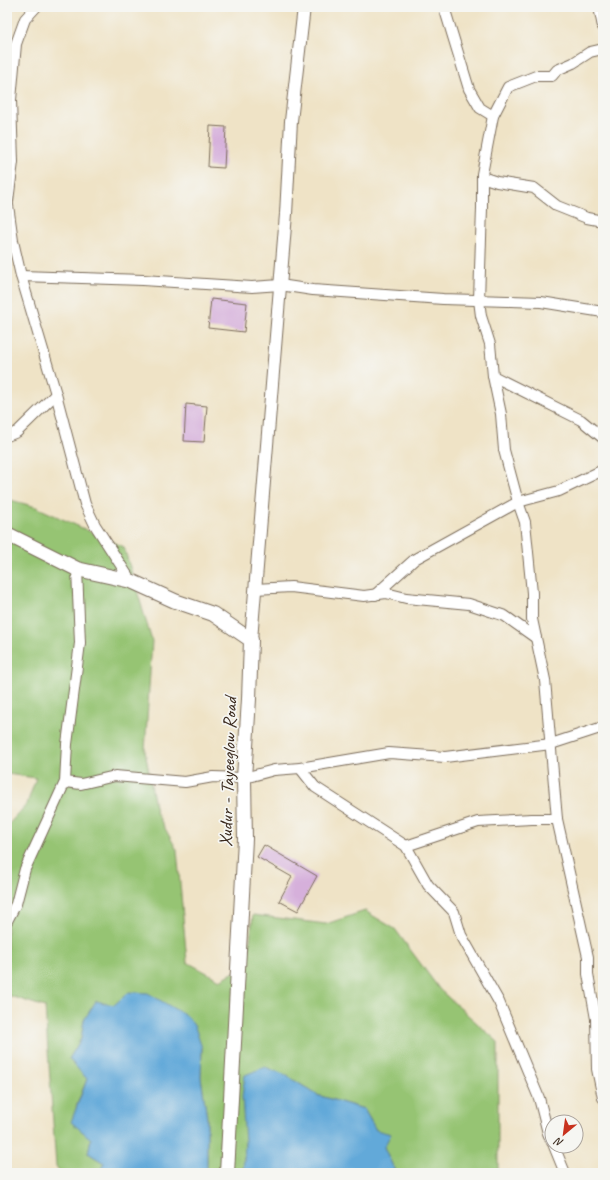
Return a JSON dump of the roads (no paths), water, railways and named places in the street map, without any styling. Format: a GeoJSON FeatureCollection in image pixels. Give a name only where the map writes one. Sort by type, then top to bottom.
{"type":"FeatureCollection","features":[{"type":"Feature","properties":{"kind":"main road"},"geometry":{"type":"LineString","coordinates":[[7,534],[77,569],[131,581],[213,614],[251,640]]}},
{"type":"Feature","properties":{"kind":"main road","name":"Xudur - Tayeeglow Road"},"geometry":{"type":"LineString","coordinates":[[227,1173],[245,839],[244,778],[251,640]]}},
{"type":"Feature","properties":{"kind":"street"},"geometry":{"type":"LineString","coordinates":[[36,7],[25,19],[16,44],[11,100],[13,162],[8,200],[13,241],[21,276],[56,394],[86,504],[96,525],[131,581]]}},
{"type":"Feature","properties":{"kind":"street"},"geometry":{"type":"LineString","coordinates":[[251,640],[286,214],[291,121],[304,7]]}},
{"type":"Feature","properties":{"kind":"street"},"geometry":{"type":"LineString","coordinates":[[444,7],[469,88],[480,108],[493,116]]}},
{"type":"Feature","properties":{"kind":"street"},"geometry":{"type":"LineString","coordinates":[[598,7],[603,27]]}},
{"type":"Feature","properties":{"kind":"street"},"geometry":{"type":"LineString","coordinates":[[603,49],[590,52],[573,63],[557,70],[552,76],[536,76],[508,87],[493,116],[482,176],[479,300],[481,316],[490,344],[493,376],[501,414],[504,450],[525,522],[532,593],[532,619],[545,680],[557,819],[588,957],[588,974],[596,1019],[603,1098]]}},
{"type":"Feature","properties":{"kind":"street"},"geometry":{"type":"LineString","coordinates":[[482,176],[496,182],[534,188],[557,206],[587,218],[603,222]]}},
{"type":"Feature","properties":{"kind":"street"},"geometry":{"type":"LineString","coordinates":[[21,276],[143,280],[252,287],[280,285],[313,290],[479,300],[541,302],[603,312]]}},
{"type":"Feature","properties":{"kind":"street"},"geometry":{"type":"LineString","coordinates":[[493,376],[581,420],[603,438]]}},
{"type":"Feature","properties":{"kind":"street"},"geometry":{"type":"LineString","coordinates":[[7,436],[17,432],[56,394]]}},
{"type":"Feature","properties":{"kind":"street"},"geometry":{"type":"LineString","coordinates":[[375,595],[415,559],[518,502],[559,491],[603,470]]}},
{"type":"Feature","properties":{"kind":"street"},"geometry":{"type":"LineString","coordinates":[[7,921],[16,904],[25,869],[65,782],[67,744],[80,643],[77,569]]}},
{"type":"Feature","properties":{"kind":"street"},"geometry":{"type":"LineString","coordinates":[[255,589],[291,587],[364,596],[386,593],[406,598],[469,604],[505,616],[536,638]]}},
{"type":"Feature","properties":{"kind":"street"},"geometry":{"type":"LineString","coordinates":[[65,782],[81,784],[115,776],[185,782],[213,777],[244,778],[274,770],[300,768],[389,754],[445,757],[551,744],[603,727]]}},
{"type":"Feature","properties":{"kind":"street"},"geometry":{"type":"LineString","coordinates":[[300,768],[315,787],[406,846],[428,885],[454,912],[461,935],[499,1002],[539,1098],[544,1117]]}},
{"type":"Feature","properties":{"kind":"street"},"geometry":{"type":"LineString","coordinates":[[406,846],[478,822],[557,819]]}},
{"type":"Feature","properties":{"kind":"street"},"geometry":{"type":"LineString","coordinates":[[557,1154],[565,1173]]}},
{"type":"Feature","properties":{"kind":"water"},"geometry":{"type":"Polygon","coordinates":[[[129,992],[148,993],[188,1017],[195,1027],[202,1048],[201,1077],[207,1118],[207,1173],[100,1173],[104,1163],[88,1153],[91,1139],[71,1122],[87,1079],[69,1059],[81,1039],[84,1020],[96,1001],[114,1005],[129,992]]]}},
{"type":"Feature","properties":{"kind":"water"},"geometry":{"type":"Polygon","coordinates":[[[265,1067],[286,1075],[317,1095],[364,1109],[376,1130],[391,1134],[384,1147],[396,1173],[243,1173],[245,1143],[242,1096],[245,1075],[265,1067]]]}}]}
